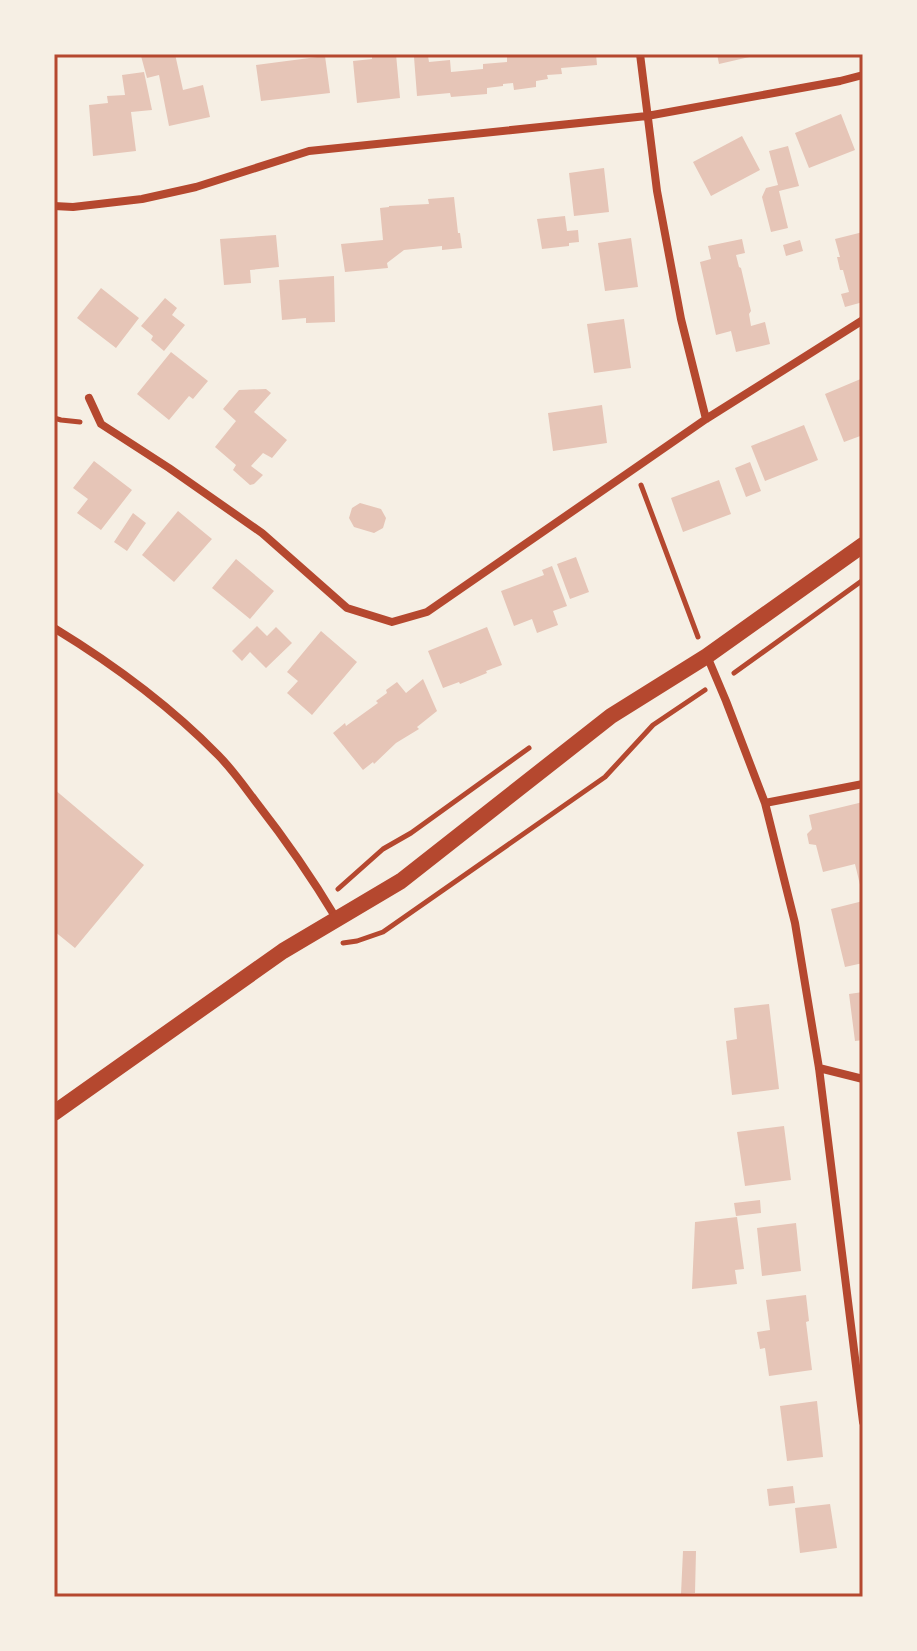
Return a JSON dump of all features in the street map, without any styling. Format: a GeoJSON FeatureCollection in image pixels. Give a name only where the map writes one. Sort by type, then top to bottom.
{"type":"FeatureCollection","features":[{"type":"Feature","properties":{"kind":"main road"},"geometry":{"type":"LineString","coordinates":[[54,1113],[273,958],[401,881],[611,716],[707,656],[863,545]]}},
{"type":"Feature","properties":{"kind":"street"},"geometry":{"type":"LineString","coordinates":[[640,54],[657,191],[678,305],[706,419]]}},
{"type":"Feature","properties":{"kind":"street"},"geometry":{"type":"LineString","coordinates":[[54,206],[73,207],[142,199],[196,187],[309,151],[647,116],[863,75]]}},
{"type":"Feature","properties":{"kind":"street"},"geometry":{"type":"LineString","coordinates":[[89,398],[101,424],[262,533],[347,608],[392,622],[427,612],[706,419],[863,320]]}},
{"type":"Feature","properties":{"kind":"street"},"geometry":{"type":"LineString","coordinates":[[54,628],[137,683],[220,757],[276,828],[336,918]]}},
{"type":"Feature","properties":{"kind":"street"},"geometry":{"type":"LineString","coordinates":[[707,656],[765,803],[795,923],[819,1068],[863,1422]]}},
{"type":"Feature","properties":{"kind":"street"},"geometry":{"type":"LineString","coordinates":[[765,803],[863,784]]}},
{"type":"Feature","properties":{"kind":"street"},"geometry":{"type":"LineString","coordinates":[[819,1068],[863,1079]]}},
{"type":"Feature","properties":{"kind":"path"},"geometry":{"type":"LineString","coordinates":[[635,469],[707,656]]}},
{"type":"Feature","properties":{"kind":"path"},"geometry":{"type":"LineString","coordinates":[[342,943],[383,932],[605,777],[653,725],[751,663],[863,580]]}},
{"type":"Feature","properties":{"kind":"building"},"geometry":{"type":"Polygon","coordinates":[[[175,54],[183,90],[203,85],[210,117],[169,126],[159,75],[147,78],[141,56],[175,54]]]}},
{"type":"Feature","properties":{"kind":"building"},"geometry":{"type":"Polygon","coordinates":[[[372,54],[396,54],[400,98],[357,103],[353,61],[372,59],[372,54]]]}},
{"type":"Feature","properties":{"kind":"building"},"geometry":{"type":"Polygon","coordinates":[[[507,54],[596,54],[597,65],[561,68],[562,74],[547,75],[548,79],[536,81],[536,87],[514,90],[513,83],[487,88],[487,94],[417,96],[414,57],[428,56],[429,62],[450,60],[451,72],[483,69],[483,64],[507,62],[507,54]]]}},
{"type":"Feature","properties":{"kind":"building"},"geometry":{"type":"Polygon","coordinates":[[[717,54],[758,54],[758,55],[719,64],[717,54]]]}},
{"type":"Feature","properties":{"kind":"building"},"geometry":{"type":"Polygon","coordinates":[[[325,56],[330,93],[261,101],[256,65],[325,56]]]}},
{"type":"Feature","properties":{"kind":"building"},"geometry":{"type":"Polygon","coordinates":[[[144,72],[152,110],[131,112],[136,151],[93,156],[89,105],[108,103],[107,96],[125,95],[122,75],[144,72]]]}},
{"type":"Feature","properties":{"kind":"building"},"geometry":{"type":"Polygon","coordinates":[[[841,114],[855,150],[809,168],[795,133],[841,114]]]}},
{"type":"Feature","properties":{"kind":"building"},"geometry":{"type":"Polygon","coordinates":[[[742,136],[760,170],[711,196],[693,162],[742,136]]]}},
{"type":"Feature","properties":{"kind":"building"},"geometry":{"type":"Polygon","coordinates":[[[788,146],[799,186],[779,191],[788,228],[771,232],[762,197],[766,188],[778,185],[769,151],[788,146]]]}},
{"type":"Feature","properties":{"kind":"building"},"geometry":{"type":"Polygon","coordinates":[[[604,168],[609,212],[574,216],[569,173],[604,168]]]}},
{"type":"Feature","properties":{"kind":"building"},"geometry":{"type":"Polygon","coordinates":[[[454,197],[462,248],[442,250],[442,246],[404,250],[387,263],[388,268],[345,272],[341,244],[383,240],[380,208],[429,204],[428,199],[454,197]]]}},
{"type":"Feature","properties":{"kind":"building"},"geometry":{"type":"Polygon","coordinates":[[[565,216],[567,231],[578,230],[579,242],[542,249],[537,219],[565,216]]]}},
{"type":"Feature","properties":{"kind":"building"},"geometry":{"type":"Polygon","coordinates":[[[863,232],[863,302],[845,307],[841,294],[849,292],[843,270],[840,270],[835,239],[863,232]]]}},
{"type":"Feature","properties":{"kind":"building"},"geometry":{"type":"Polygon","coordinates":[[[276,235],[279,267],[250,270],[251,283],[224,285],[220,239],[276,235]]]}},
{"type":"Feature","properties":{"kind":"building"},"geometry":{"type":"Polygon","coordinates":[[[631,238],[638,287],[605,291],[598,243],[631,238]]]}},
{"type":"Feature","properties":{"kind":"building"},"geometry":{"type":"Polygon","coordinates":[[[742,239],[745,253],[736,255],[751,311],[751,326],[765,322],[770,344],[736,352],[731,331],[716,335],[700,262],[711,259],[708,246],[742,239]]]}},
{"type":"Feature","properties":{"kind":"building"},"geometry":{"type":"Polygon","coordinates":[[[800,240],[803,251],[786,256],[783,245],[800,240]]]}},
{"type":"Feature","properties":{"kind":"building"},"geometry":{"type":"Polygon","coordinates":[[[334,276],[335,322],[306,323],[306,318],[282,320],[279,280],[334,276]]]}},
{"type":"Feature","properties":{"kind":"building"},"geometry":{"type":"Polygon","coordinates":[[[101,288],[139,318],[116,348],[77,318],[101,288]]]}},
{"type":"Feature","properties":{"kind":"building"},"geometry":{"type":"Polygon","coordinates":[[[165,298],[177,308],[172,315],[185,325],[164,351],[141,326],[165,298]]]}},
{"type":"Feature","properties":{"kind":"building"},"geometry":{"type":"Polygon","coordinates":[[[624,319],[631,368],[594,373],[587,324],[624,319]]]}},
{"type":"Feature","properties":{"kind":"building"},"geometry":{"type":"Polygon","coordinates":[[[171,352],[208,381],[193,399],[189,396],[169,420],[137,394],[171,352]]]}},
{"type":"Feature","properties":{"kind":"building"},"geometry":{"type":"Polygon","coordinates":[[[863,378],[863,435],[844,442],[825,394],[863,378]]]}},
{"type":"Feature","properties":{"kind":"building"},"geometry":{"type":"Polygon","coordinates":[[[266,389],[271,393],[254,412],[287,440],[272,458],[263,453],[251,466],[263,475],[250,485],[233,470],[236,465],[215,447],[236,421],[223,409],[239,390],[266,389]]]}},
{"type":"Feature","properties":{"kind":"building"},"geometry":{"type":"Polygon","coordinates":[[[602,405],[607,443],[553,451],[548,413],[602,405]]]}},
{"type":"Feature","properties":{"kind":"building"},"geometry":{"type":"Polygon","coordinates":[[[804,425],[818,460],[765,481],[751,446],[804,425]]]}},
{"type":"Feature","properties":{"kind":"building"},"geometry":{"type":"Polygon","coordinates":[[[94,461],[132,490],[101,530],[77,513],[88,499],[73,488],[94,461]]]}},
{"type":"Feature","properties":{"kind":"building"},"geometry":{"type":"Polygon","coordinates":[[[750,462],[761,491],[746,497],[735,468],[750,462]]]}},
{"type":"Feature","properties":{"kind":"building"},"geometry":{"type":"Polygon","coordinates":[[[719,480],[731,514],[683,532],[671,498],[719,480]]]}},
{"type":"Feature","properties":{"kind":"building"},"geometry":{"type":"Polygon","coordinates":[[[360,503],[381,509],[386,518],[383,528],[374,533],[354,527],[349,518],[352,508],[360,503]]]}},
{"type":"Feature","properties":{"kind":"building"},"geometry":{"type":"Polygon","coordinates":[[[178,511],[212,539],[174,582],[142,555],[178,511]]]}},
{"type":"Feature","properties":{"kind":"building"},"geometry":{"type":"Polygon","coordinates":[[[133,513],[146,523],[127,551],[114,542],[133,513]]]}},
{"type":"Feature","properties":{"kind":"building"},"geometry":{"type":"Polygon","coordinates":[[[576,557],[589,592],[570,599],[557,564],[576,557]]]}},
{"type":"Feature","properties":{"kind":"building"},"geometry":{"type":"Polygon","coordinates":[[[236,559],[274,591],[250,619],[212,588],[236,559]]]}},
{"type":"Feature","properties":{"kind":"building"},"geometry":{"type":"Polygon","coordinates":[[[552,566],[567,606],[553,611],[558,625],[537,633],[532,619],[514,626],[501,591],[544,575],[542,570],[552,566]]]}},
{"type":"Feature","properties":{"kind":"building"},"geometry":{"type":"Polygon","coordinates":[[[257,626],[267,636],[276,627],[292,643],[266,668],[250,652],[242,661],[232,651],[257,626]]]}},
{"type":"Feature","properties":{"kind":"building"},"geometry":{"type":"Polygon","coordinates":[[[487,627],[502,665],[460,684],[443,688],[428,651],[487,627]]]}},
{"type":"Feature","properties":{"kind":"building"},"geometry":{"type":"Polygon","coordinates":[[[321,631],[357,662],[312,715],[287,693],[298,681],[287,672],[321,631]]]}},
{"type":"Feature","properties":{"kind":"building"},"geometry":{"type":"Polygon","coordinates":[[[423,679],[437,711],[417,727],[419,729],[363,770],[333,733],[378,703],[376,701],[397,682],[406,693],[423,679]]]}},
{"type":"Feature","properties":{"kind":"building"},"geometry":{"type":"Polygon","coordinates":[[[54,789],[144,865],[75,948],[54,931],[54,789]]]}},
{"type":"Feature","properties":{"kind":"building"},"geometry":{"type":"Polygon","coordinates":[[[863,802],[862,893],[855,864],[823,872],[816,845],[809,844],[807,834],[812,829],[809,815],[863,802]]]}},
{"type":"Feature","properties":{"kind":"building"},"geometry":{"type":"Polygon","coordinates":[[[863,901],[863,963],[845,967],[831,909],[863,901]]]}},
{"type":"Feature","properties":{"kind":"building"},"geometry":{"type":"Polygon","coordinates":[[[863,992],[863,1040],[855,1041],[849,994],[863,992]]]}},
{"type":"Feature","properties":{"kind":"building"},"geometry":{"type":"Polygon","coordinates":[[[769,1004],[779,1089],[732,1095],[726,1041],[737,1039],[734,1008],[769,1004]]]}},
{"type":"Feature","properties":{"kind":"building"},"geometry":{"type":"Polygon","coordinates":[[[784,1126],[791,1180],[745,1186],[737,1132],[784,1126]]]}},
{"type":"Feature","properties":{"kind":"building"},"geometry":{"type":"Polygon","coordinates":[[[760,1200],[761,1213],[736,1216],[734,1203],[760,1200]]]}},
{"type":"Feature","properties":{"kind":"building"},"geometry":{"type":"Polygon","coordinates":[[[737,1217],[744,1269],[735,1270],[737,1284],[692,1289],[695,1222],[737,1217]]]}},
{"type":"Feature","properties":{"kind":"building"},"geometry":{"type":"Polygon","coordinates":[[[796,1223],[801,1271],[762,1276],[757,1228],[796,1223]]]}},
{"type":"Feature","properties":{"kind":"building"},"geometry":{"type":"Polygon","coordinates":[[[806,1295],[812,1370],[769,1376],[765,1348],[760,1349],[757,1332],[770,1330],[766,1300],[806,1295]]]}},
{"type":"Feature","properties":{"kind":"building"},"geometry":{"type":"Polygon","coordinates":[[[817,1401],[823,1457],[787,1461],[780,1406],[817,1401]]]}},
{"type":"Feature","properties":{"kind":"building"},"geometry":{"type":"Polygon","coordinates":[[[793,1486],[795,1503],[769,1506],[767,1489],[793,1486]]]}},
{"type":"Feature","properties":{"kind":"building"},"geometry":{"type":"Polygon","coordinates":[[[830,1504],[837,1548],[800,1553],[795,1508],[830,1504]]]}},
{"type":"Feature","properties":{"kind":"building"},"geometry":{"type":"Polygon","coordinates":[[[683,1551],[696,1551],[695,1593],[681,1594],[683,1551]]]}}]}
